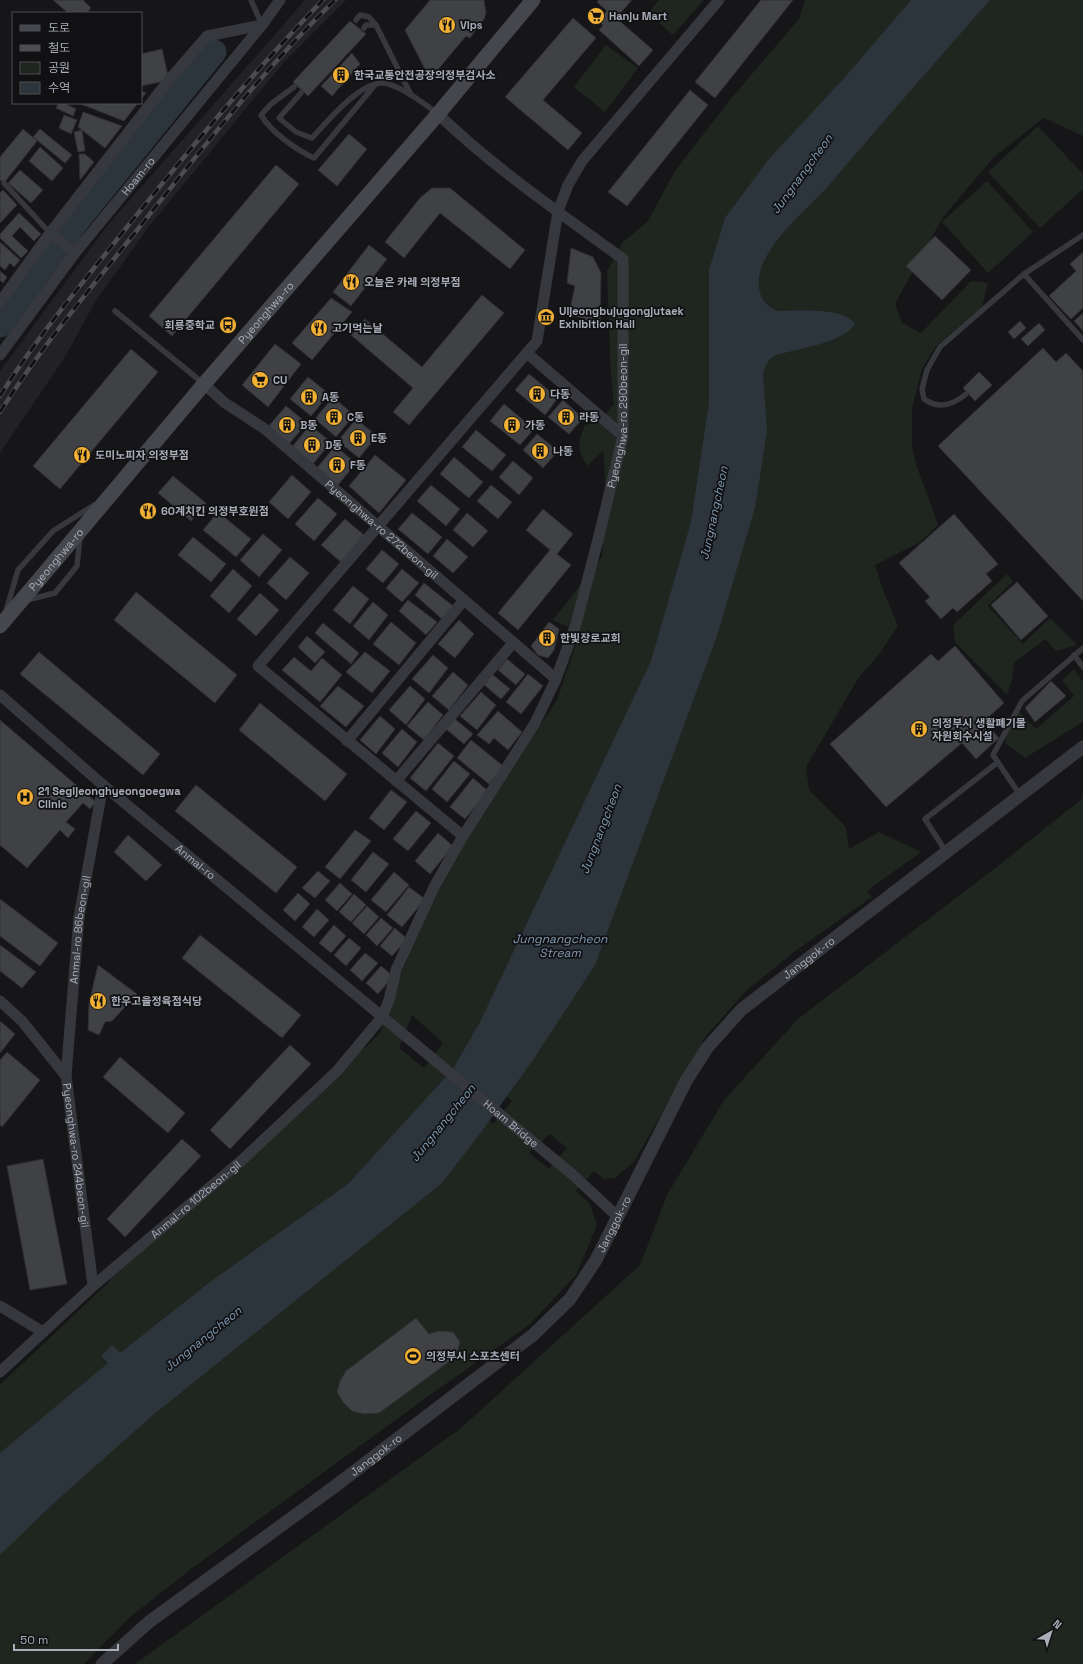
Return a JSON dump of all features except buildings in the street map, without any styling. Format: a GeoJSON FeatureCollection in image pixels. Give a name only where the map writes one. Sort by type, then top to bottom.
{"type":"FeatureCollection","features":[{"type":"Feature","properties":{"kind":"main road","name":"Pyeonghwa-ro"},"geometry":{"type":"LineString","coordinates":[[1,625],[204,384],[438,114],[533,0]]}},
{"type":"Feature","properties":{"kind":"street","name":"Hoam-ro"},"geometry":{"type":"LineString","coordinates":[[0,355],[75,253],[262,25],[280,0]]}},
{"type":"Feature","properties":{"kind":"street"},"geometry":{"type":"LineString","coordinates":[[463,836],[346,741],[258,666],[538,341],[558,211],[568,185],[582,161],[719,0]]}},
{"type":"Feature","properties":{"kind":"street"},"geometry":{"type":"LineString","coordinates":[[0,302],[50,233],[169,80],[207,36],[262,25]]}},
{"type":"Feature","properties":{"kind":"street","name":"Pyeonghwa-ro 290beon-gil"},"geometry":{"type":"LineString","coordinates":[[438,114],[461,136],[510,176],[623,259],[623,436],[576,624],[556,679],[536,723],[463,836]]}},
{"type":"Feature","properties":{"kind":"street"},"geometry":{"type":"LineString","coordinates":[[50,233],[75,253]]}},
{"type":"Feature","properties":{"kind":"street"},"geometry":{"type":"LineString","coordinates":[[527,353],[623,436]]}},
{"type":"Feature","properties":{"kind":"street","name":"Pyeonghwa-ro 272beon-gil"},"geometry":{"type":"LineString","coordinates":[[204,384],[225,403],[265,429],[556,679]]}},
{"type":"Feature","properties":{"kind":"street"},"geometry":{"type":"LineString","coordinates":[[346,741],[464,600]]}},
{"type":"Feature","properties":{"kind":"street"},"geometry":{"type":"LineString","coordinates":[[396,781],[513,643]]}},
{"type":"Feature","properties":{"kind":"street","name":"Anmal-ro"},"geometry":{"type":"LineString","coordinates":[[0,695],[103,785],[393,1026]]}},
{"type":"Feature","properties":{"kind":"street","name":"Janggok-ro"},"geometry":{"type":"LineString","coordinates":[[102,1664],[149,1622],[334,1487],[533,1335],[570,1299],[596,1260],[686,1081],[707,1048],[741,1010],[1083,747]]}},
{"type":"Feature","properties":{"kind":"street","name":"Anmal-ro 86beon-gil"},"geometry":{"type":"LineString","coordinates":[[66,1076],[79,917],[103,785]]}},
{"type":"Feature","properties":{"kind":"street","name":"Anmal-ro 102beon-gil"},"geometry":{"type":"LineString","coordinates":[[0,1372],[93,1286],[247,1156],[337,1071],[382,1017],[389,1000],[396,970],[423,908],[463,836]]}},
{"type":"Feature","properties":{"kind":"street","name":"Pyeonghwa-ro 244beon-gil"},"geometry":{"type":"LineString","coordinates":[[0,1001],[22,1021],[66,1076],[93,1286]]}},
{"type":"Feature","properties":{"kind":"street","name":"Hoam Bridge"},"geometry":{"type":"LineString","coordinates":[[393,1026],[573,1175],[617,1216]]}},
{"type":"Feature","properties":{"kind":"street"},"geometry":{"type":"LineString","coordinates":[[0,1306],[43,1332]]}},
{"type":"Feature","properties":{"kind":"lane"},"geometry":{"type":"LineString","coordinates":[[251,0],[262,25]]}},
{"type":"Feature","properties":{"kind":"lane"},"geometry":{"type":"LineString","coordinates":[[356,20],[360,15],[369,18],[376,25],[383,42],[412,95]]}},
{"type":"Feature","properties":{"kind":"lane"},"geometry":{"type":"LineString","coordinates":[[364,28],[366,25],[376,25]]}},
{"type":"Feature","properties":{"kind":"lane"},"geometry":{"type":"LineString","coordinates":[[301,93],[279,118],[296,132],[312,138],[339,110],[363,89],[377,83],[386,83],[412,95],[438,114]]}},
{"type":"Feature","properties":{"kind":"lane"},"geometry":{"type":"LineString","coordinates":[[294,86],[261,114],[264,120],[285,139],[314,158],[377,83]]}},
{"type":"Feature","properties":{"kind":"lane"},"geometry":{"type":"LineString","coordinates":[[4,183],[50,233]]}},
{"type":"Feature","properties":{"kind":"lane"},"geometry":{"type":"LineString","coordinates":[[966,394],[955,403],[932,405],[924,399],[922,389],[927,370],[940,347],[1024,274],[1083,235]]}},
{"type":"Feature","properties":{"kind":"lane"},"geometry":{"type":"LineString","coordinates":[[1024,274],[1083,340]]}},
{"type":"Feature","properties":{"kind":"lane"},"geometry":{"type":"LineString","coordinates":[[116,311],[204,384]]}},
{"type":"Feature","properties":{"kind":"lane"},"geometry":{"type":"LineString","coordinates":[[1,625],[18,570],[53,531],[110,496]]}},
{"type":"Feature","properties":{"kind":"lane"},"geometry":{"type":"LineString","coordinates":[[21,601],[54,593],[77,566],[80,531]]}},
{"type":"Feature","properties":{"kind":"lane"},"geometry":{"type":"LineString","coordinates":[[1020,796],[993,755],[1022,701],[1083,648]]}},
{"type":"Feature","properties":{"kind":"lane"},"geometry":{"type":"LineString","coordinates":[[1074,655],[1083,667]]}},
{"type":"Feature","properties":{"kind":"lane"},"geometry":{"type":"LineString","coordinates":[[946,852],[925,819],[998,762]]}},
{"type":"Feature","properties":{"kind":"shaded area"},"geometry":{"type":"Polygon","coordinates":[[[305,0],[346,0],[285,61],[147,229],[95,302],[65,357],[0,453],[0,371],[107,226],[305,0]]]}},
{"type":"Feature","properties":{"kind":"green space"},"geometry":{"type":"Polygon","coordinates":[[[659,0],[704,0],[673,35],[648,13],[659,0]]]}},
{"type":"Feature","properties":{"kind":"green space"},"geometry":{"type":"Polygon","coordinates":[[[805,0],[1083,0],[1083,136],[1044,118],[994,157],[943,217],[895,304],[902,323],[921,333],[971,281],[988,283],[982,307],[936,346],[922,369],[912,408],[912,446],[916,464],[938,525],[919,543],[875,565],[883,590],[898,626],[877,657],[859,677],[806,767],[809,790],[846,827],[849,849],[879,832],[921,852],[867,891],[872,897],[794,952],[746,991],[706,1036],[634,1162],[615,1178],[604,1179],[594,1171],[576,1191],[590,1204],[597,1225],[576,1275],[529,1325],[423,1400],[191,1569],[129,1618],[84,1664],[0,1664],[0,1385],[110,1281],[112,1276],[272,1128],[333,1068],[366,1047],[380,1033],[398,981],[438,888],[455,855],[557,700],[580,632],[553,620],[602,557],[605,474],[603,451],[587,466],[581,455],[579,442],[585,425],[599,422],[614,404],[611,378],[607,272],[622,243],[648,221],[675,171],[729,101],[799,19],[805,0]],[[412,1015],[399,1048],[424,1068],[443,1043],[412,1015]],[[471,1067],[454,1093],[493,1124],[512,1101],[471,1067]],[[550,1134],[529,1153],[549,1169],[567,1148],[550,1134]]]}},
{"type":"Feature","properties":{"kind":"green space"},"geometry":{"type":"Polygon","coordinates":[[[606,45],[638,68],[605,112],[574,87],[606,45]]]}},
{"type":"Feature","properties":{"kind":"green space"},"geometry":{"type":"Polygon","coordinates":[[[1038,126],[1083,174],[1083,189],[1040,228],[988,172],[1038,126]]]}},
{"type":"Feature","properties":{"kind":"green space"},"geometry":{"type":"Polygon","coordinates":[[[987,181],[1033,232],[988,273],[942,222],[987,181]]]}},
{"type":"Feature","properties":{"kind":"green space"},"geometry":{"type":"Polygon","coordinates":[[[1007,574],[1013,581],[988,606],[1023,644],[1050,618],[1077,645],[1056,651],[1045,639],[1014,663],[1012,680],[1007,695],[955,642],[953,625],[1007,574]]]}},
{"type":"Feature","properties":{"kind":"green space"},"geometry":{"type":"Polygon","coordinates":[[[1074,669],[1083,682],[1083,722],[1025,758],[1006,744],[1003,729],[1020,712],[1036,729],[1074,696],[1062,680],[1074,669]]]}},
{"type":"Feature","properties":{"kind":"green space"},"geometry":{"type":"Polygon","coordinates":[[[1083,798],[1083,1664],[135,1664],[461,1428],[640,1265],[667,1195],[724,1100],[798,1019],[1003,862],[1083,798]]]}},
{"type":"Feature","properties":{"kind":"water","name":"Jungnangcheon Stream"},"geometry":{"type":"Polygon","coordinates":[[[911,0],[990,0],[829,185],[785,230],[770,250],[761,268],[759,275],[759,290],[765,303],[771,308],[778,311],[831,312],[850,319],[855,324],[849,331],[830,341],[776,355],[769,360],[765,367],[763,373],[767,431],[755,508],[716,639],[595,965],[535,1057],[482,1131],[442,1183],[153,1415],[55,1502],[0,1555],[0,1453],[108,1363],[101,1356],[112,1345],[120,1353],[210,1282],[348,1184],[453,1069],[481,1020],[651,661],[691,522],[709,403],[709,270],[725,218],[768,160],[846,76],[911,0]]]}},
{"type":"Feature","properties":{"kind":"waterway"},"geometry":{"type":"LineString","coordinates":[[0,325],[77,221],[214,52]]}},
{"type":"Feature","properties":{"kind":"railway"},"geometry":{"type":"LineString","coordinates":[[0,396],[61,310],[198,140],[247,83],[323,0]]}},
{"type":"Feature","properties":{"kind":"railway"},"geometry":{"type":"LineString","coordinates":[[0,412],[32,364],[67,318],[209,140],[283,54],[335,0]]}},
{"type":"Feature","properties":{"kind":"place","name":"Hanju Mart"},"geometry":{"type":"Point","coordinates":[596,16]}},
{"type":"Feature","properties":{"kind":"place","name":"Vips"},"geometry":{"type":"Point","coordinates":[447,25]}},
{"type":"Feature","properties":{"kind":"place","name":"한국교통안전공장의정부검사소"},"geometry":{"type":"Point","coordinates":[341,75]}},
{"type":"Feature","properties":{"kind":"place","name":"오늘은 카레 의정부점"},"geometry":{"type":"Point","coordinates":[351,282]}},
{"type":"Feature","properties":{"kind":"place","name":"Uijeongbujugongjutaek Exhibition Hall"},"geometry":{"type":"Point","coordinates":[546,317]}},
{"type":"Feature","properties":{"kind":"place","name":"회룡중학교"},"geometry":{"type":"Point","coordinates":[228,325]}},
{"type":"Feature","properties":{"kind":"place","name":"고기먹는날"},"geometry":{"type":"Point","coordinates":[319,328]}},
{"type":"Feature","properties":{"kind":"place","name":"CU"},"geometry":{"type":"Point","coordinates":[260,380]}},
{"type":"Feature","properties":{"kind":"place","name":"다동"},"geometry":{"type":"Point","coordinates":[537,394]}},
{"type":"Feature","properties":{"kind":"place","name":"A동"},"geometry":{"type":"Point","coordinates":[309,397]}},
{"type":"Feature","properties":{"kind":"place","name":"C동"},"geometry":{"type":"Point","coordinates":[334,417]}},
{"type":"Feature","properties":{"kind":"place","name":"라동"},"geometry":{"type":"Point","coordinates":[566,417]}},
{"type":"Feature","properties":{"kind":"place","name":"B동"},"geometry":{"type":"Point","coordinates":[287,425]}},
{"type":"Feature","properties":{"kind":"place","name":"가동"},"geometry":{"type":"Point","coordinates":[512,425]}},
{"type":"Feature","properties":{"kind":"place","name":"E동"},"geometry":{"type":"Point","coordinates":[358,438]}},
{"type":"Feature","properties":{"kind":"place","name":"D동"},"geometry":{"type":"Point","coordinates":[312,445]}},
{"type":"Feature","properties":{"kind":"place","name":"나동"},"geometry":{"type":"Point","coordinates":[540,451]}},
{"type":"Feature","properties":{"kind":"place","name":"도미노피자 의정부점"},"geometry":{"type":"Point","coordinates":[82,455]}},
{"type":"Feature","properties":{"kind":"place","name":"F동"},"geometry":{"type":"Point","coordinates":[337,465]}},
{"type":"Feature","properties":{"kind":"place","name":"60계치킨 의정부호원점"},"geometry":{"type":"Point","coordinates":[148,511]}},
{"type":"Feature","properties":{"kind":"place","name":"한빛장로교회"},"geometry":{"type":"Point","coordinates":[547,638]}},
{"type":"Feature","properties":{"kind":"place","name":"의정부시 생활폐기물 자원회수시설"},"geometry":{"type":"Point","coordinates":[919,729]}},
{"type":"Feature","properties":{"kind":"place","name":"21 Segijeonghyeongoegwa Clinic"},"geometry":{"type":"Point","coordinates":[25,797]}},
{"type":"Feature","properties":{"kind":"place","name":"한우고을정육점식당"},"geometry":{"type":"Point","coordinates":[98,1001]}},
{"type":"Feature","properties":{"kind":"place","name":"의정부시 스포츠센터"},"geometry":{"type":"Point","coordinates":[413,1356]}},
{"type":"Feature","properties":{"kind":"water label","name":"Jungnangcheon"},"geometry":{"type":"Point","coordinates":[802,174]}},
{"type":"Feature","properties":{"kind":"water label","name":"Jungnangcheon"},"geometry":{"type":"Point","coordinates":[714,513]}},
{"type":"Feature","properties":{"kind":"water label","name":"Jungnangcheon"},"geometry":{"type":"Point","coordinates":[601,829]}},
{"type":"Feature","properties":{"kind":"water label","name":"Jungnangcheon"},"geometry":{"type":"Point","coordinates":[443,1123]}},
{"type":"Feature","properties":{"kind":"water label","name":"Jungnangcheon"},"geometry":{"type":"Point","coordinates":[203,1339]}}]}
